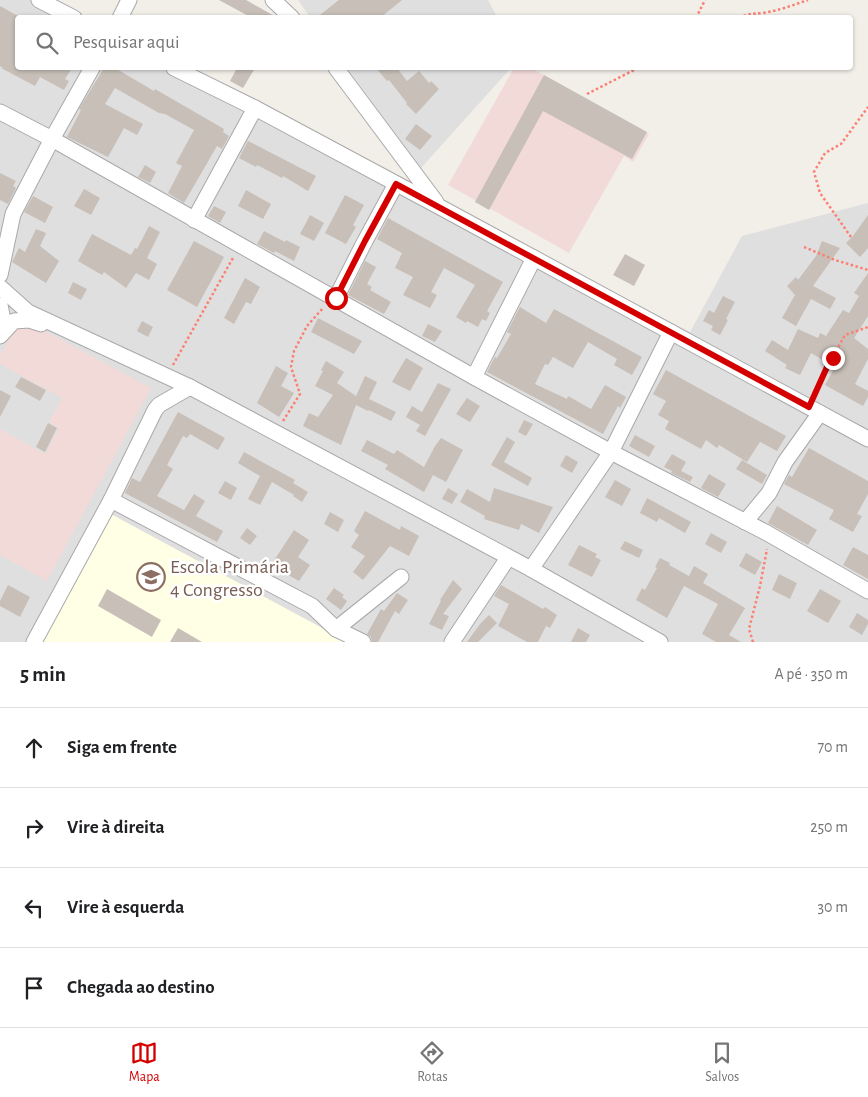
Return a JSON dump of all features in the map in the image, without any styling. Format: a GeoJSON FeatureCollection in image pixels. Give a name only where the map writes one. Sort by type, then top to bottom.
{"type":"FeatureCollection","features":[{"type":"Feature","properties":{"kind":"street"},"geometry":{"type":"LineString","coordinates":[[39,0],[68,15]]}},
{"type":"Feature","properties":{"kind":"street"},"geometry":{"type":"LineString","coordinates":[[122,15],[130,0]]}},
{"type":"Feature","properties":{"kind":"street"},"geometry":{"type":"LineString","coordinates":[[273,0],[289,15]]}},
{"type":"Feature","properties":{"kind":"street"},"geometry":{"type":"LineString","coordinates":[[0,275],[13,214],[91,70]]}},
{"type":"Feature","properties":{"kind":"street"},"geometry":{"type":"LineString","coordinates":[[178,70],[255,108],[868,439]]}},
{"type":"Feature","properties":{"kind":"street"},"geometry":{"type":"LineString","coordinates":[[337,70],[438,206]]}},
{"type":"Feature","properties":{"kind":"street"},"geometry":{"type":"LineString","coordinates":[[194,220],[255,108]]}},
{"type":"Feature","properties":{"kind":"street"},"geometry":{"type":"LineString","coordinates":[[0,112],[52,139],[474,377],[745,522],[868,591]]}},
{"type":"Feature","properties":{"kind":"street"},"geometry":{"type":"LineString","coordinates":[[333,297],[396,184]]}},
{"type":"Feature","properties":{"kind":"street"},"geometry":{"type":"LineString","coordinates":[[474,377],[534,258]]}},
{"type":"Feature","properties":{"kind":"street"},"geometry":{"type":"LineString","coordinates":[[0,288],[28,312],[190,387],[531,569],[633,636],[660,642]]}},
{"type":"Feature","properties":{"kind":"street"},"geometry":{"type":"LineString","coordinates":[[0,305],[3,320],[0,330]]}},
{"type":"Feature","properties":{"kind":"street"},"geometry":{"type":"LineString","coordinates":[[0,336],[14,321],[29,320],[66,331]]}},
{"type":"Feature","properties":{"kind":"street"},"geometry":{"type":"LineString","coordinates":[[531,569],[611,452],[671,332]]}},
{"type":"Feature","properties":{"kind":"street"},"geometry":{"type":"LineString","coordinates":[[34,642],[111,500],[155,410],[159,405],[190,387]]}},
{"type":"Feature","properties":{"kind":"street"},"geometry":{"type":"LineString","coordinates":[[745,522],[765,498],[814,410]]}},
{"type":"Feature","properties":{"kind":"street"},"geometry":{"type":"LineString","coordinates":[[111,500],[312,606],[336,629],[363,642]]}},
{"type":"Feature","properties":{"kind":"street"},"geometry":{"type":"LineString","coordinates":[[452,642],[508,558]]}},
{"type":"Feature","properties":{"kind":"street"},"geometry":{"type":"LineString","coordinates":[[336,629],[401,578]]}},
{"type":"Feature","properties":{"kind":"path"},"geometry":{"type":"LineString","coordinates":[[698,15],[705,0]]}},
{"type":"Feature","properties":{"kind":"path"},"geometry":{"type":"LineString","coordinates":[[745,15],[749,13],[762,13],[808,0]]}},
{"type":"Feature","properties":{"kind":"path"},"geometry":{"type":"LineString","coordinates":[[587,94],[634,70]]}},
{"type":"Feature","properties":{"kind":"path"},"geometry":{"type":"LineString","coordinates":[[851,237],[820,193],[814,172],[825,153],[841,144],[868,107]]}},
{"type":"Feature","properties":{"kind":"path"},"geometry":{"type":"LineString","coordinates":[[166,377],[240,246]]}},
{"type":"Feature","properties":{"kind":"path"},"geometry":{"type":"LineString","coordinates":[[804,247],[835,260],[868,270]]}},
{"type":"Feature","properties":{"kind":"path"},"geometry":{"type":"LineString","coordinates":[[274,432],[290,412],[300,394],[291,367],[294,351],[308,326],[333,297]]}},
{"type":"Feature","properties":{"kind":"path"},"geometry":{"type":"LineString","coordinates":[[814,410],[827,367],[845,335],[868,327]]}},
{"type":"Feature","properties":{"kind":"path"},"geometry":{"type":"LineString","coordinates":[[753,642],[749,629],[767,554],[767,534]]}},
{"type":"Feature","properties":{"kind":"shaded area"},"geometry":{"type":"Polygon","coordinates":[[[0,0],[41,0],[75,15],[15,15],[15,70],[185,70],[408,184],[690,332],[742,236],[868,203],[868,642],[0,642],[0,0]]]}},
{"type":"Feature","properties":{"kind":"shaded area"},"geometry":{"type":"Polygon","coordinates":[[[298,0],[488,0],[496,15],[309,15],[298,0]]]}},
{"type":"Feature","properties":{"kind":"shaded area"},"geometry":{"type":"Polygon","coordinates":[[[348,70],[509,70],[421,168],[348,70]]]}},
{"type":"Feature","properties":{"kind":"shaded area"},"geometry":{"type":"Polygon","coordinates":[[[513,70],[535,70],[649,134],[633,162],[624,156],[569,253],[448,185],[513,70]]]}},
{"type":"Feature","properties":{"kind":"shaded area"},"geometry":{"type":"Polygon","coordinates":[[[30,323],[151,388],[47,581],[0,555],[0,429],[45,454],[59,428],[49,422],[62,398],[0,364],[0,355],[15,328],[30,323]]]}},
{"type":"Feature","properties":{"kind":"shaded area","name":"Escola Primária 4 Congresso"},"geometry":{"type":"Polygon","coordinates":[[[109,513],[348,642],[39,642],[109,513]]]}},
{"type":"Feature","properties":{"kind":"building"},"geometry":{"type":"Polygon","coordinates":[[[219,0],[246,0],[273,15],[246,15],[219,0]]]}},
{"type":"Feature","properties":{"kind":"building"},"geometry":{"type":"Polygon","coordinates":[[[339,0],[402,0],[384,15],[320,15],[339,0]]]}},
{"type":"Feature","properties":{"kind":"building"},"geometry":{"type":"Polygon","coordinates":[[[0,6],[16,15],[15,70],[71,70],[65,79],[69,81],[64,90],[40,77],[35,86],[0,66],[0,6]]]}},
{"type":"Feature","properties":{"kind":"building"},"geometry":{"type":"Polygon","coordinates":[[[103,70],[118,70],[224,129],[223,132],[229,136],[222,149],[217,146],[184,203],[168,193],[182,166],[176,163],[194,130],[115,88],[105,104],[143,124],[137,135],[124,128],[108,157],[67,137],[81,110],[79,109],[103,70]]]}},
{"type":"Feature","properties":{"kind":"building"},"geometry":{"type":"Polygon","coordinates":[[[236,70],[254,70],[243,88],[230,81],[236,70]]]}},
{"type":"Feature","properties":{"kind":"building"},"geometry":{"type":"Polygon","coordinates":[[[378,70],[399,70],[407,81],[419,71],[429,83],[431,81],[439,89],[416,114],[406,104],[389,80],[387,81],[378,70]]]}},
{"type":"Feature","properties":{"kind":"building"},"geometry":{"type":"Polygon","coordinates":[[[544,75],[647,132],[632,159],[543,111],[489,210],[475,202],[544,75]]]}},
{"type":"Feature","properties":{"kind":"building"},"geometry":{"type":"Polygon","coordinates":[[[416,124],[432,136],[420,150],[405,139],[416,124]]]}},
{"type":"Feature","properties":{"kind":"building"},"geometry":{"type":"Polygon","coordinates":[[[248,141],[316,176],[308,191],[283,176],[282,178],[239,158],[248,141]]]}},
{"type":"Feature","properties":{"kind":"building"},"geometry":{"type":"Polygon","coordinates":[[[145,165],[156,172],[150,183],[138,177],[145,165]]]}},
{"type":"Feature","properties":{"kind":"building"},"geometry":{"type":"Polygon","coordinates":[[[0,173],[16,181],[13,186],[16,188],[8,204],[0,200],[0,173]]]}},
{"type":"Feature","properties":{"kind":"building"},"geometry":{"type":"Polygon","coordinates":[[[84,189],[100,198],[91,215],[74,206],[84,189]]]}},
{"type":"Feature","properties":{"kind":"building"},"geometry":{"type":"Polygon","coordinates":[[[246,190],[271,204],[263,219],[238,206],[246,190]]]}},
{"type":"Feature","properties":{"kind":"building"},"geometry":{"type":"Polygon","coordinates":[[[345,195],[364,205],[353,225],[356,227],[346,244],[325,233],[345,195]]]}},
{"type":"Feature","properties":{"kind":"building"},"geometry":{"type":"Polygon","coordinates":[[[33,196],[53,207],[45,223],[24,212],[33,196]]]}},
{"type":"Feature","properties":{"kind":"building"},"geometry":{"type":"Polygon","coordinates":[[[214,206],[226,212],[220,223],[208,216],[214,206]]]}},
{"type":"Feature","properties":{"kind":"building"},"geometry":{"type":"Polygon","coordinates":[[[310,215],[324,223],[314,241],[300,234],[310,215]]]}},
{"type":"Feature","properties":{"kind":"building"},"geometry":{"type":"Polygon","coordinates":[[[868,215],[868,248],[860,257],[846,243],[868,215]]]}},
{"type":"Feature","properties":{"kind":"building"},"geometry":{"type":"Polygon","coordinates":[[[388,218],[503,282],[487,311],[490,313],[486,321],[482,319],[478,327],[456,317],[475,285],[444,268],[431,292],[437,295],[430,308],[403,295],[413,277],[395,268],[402,253],[377,239],[388,218]]]}},
{"type":"Feature","properties":{"kind":"building"},"geometry":{"type":"Polygon","coordinates":[[[149,226],[160,232],[147,258],[157,264],[149,280],[136,273],[126,288],[104,272],[102,275],[78,261],[92,234],[131,255],[135,248],[137,249],[149,226]]]}},
{"type":"Feature","properties":{"kind":"building"},"geometry":{"type":"Polygon","coordinates":[[[36,229],[46,233],[40,246],[59,261],[46,283],[12,262],[19,248],[25,252],[36,229]]]}},
{"type":"Feature","properties":{"kind":"building"},"geometry":{"type":"Polygon","coordinates":[[[264,231],[285,242],[286,240],[300,247],[294,261],[257,244],[264,231]]]}},
{"type":"Feature","properties":{"kind":"building"},"geometry":{"type":"Polygon","coordinates":[[[194,241],[224,257],[197,307],[167,290],[194,241]]]}},
{"type":"Feature","properties":{"kind":"building"},"geometry":{"type":"Polygon","coordinates":[[[822,241],[840,248],[813,286],[836,298],[830,309],[811,299],[796,326],[782,318],[795,295],[787,286],[796,277],[798,280],[816,256],[822,241]]]}},
{"type":"Feature","properties":{"kind":"building"},"geometry":{"type":"Polygon","coordinates":[[[625,254],[645,265],[634,286],[613,275],[625,254]]]}},
{"type":"Feature","properties":{"kind":"building"},"geometry":{"type":"Polygon","coordinates":[[[365,261],[376,267],[367,284],[372,287],[370,290],[391,302],[384,314],[348,295],[365,261]]]}},
{"type":"Feature","properties":{"kind":"building"},"geometry":{"type":"Polygon","coordinates":[[[868,273],[868,316],[854,338],[868,349],[868,359],[855,384],[868,391],[868,397],[863,406],[825,385],[835,367],[811,353],[800,375],[785,368],[787,365],[765,351],[772,340],[788,350],[798,329],[818,338],[820,333],[826,336],[843,310],[849,313],[859,296],[854,293],[868,273]]]}},
{"type":"Feature","properties":{"kind":"building"},"geometry":{"type":"Polygon","coordinates":[[[245,278],[260,287],[251,304],[246,302],[234,324],[224,318],[245,278]]]}},
{"type":"Feature","properties":{"kind":"building"},"geometry":{"type":"Polygon","coordinates":[[[73,282],[87,289],[81,300],[68,293],[73,282]]]}},
{"type":"Feature","properties":{"kind":"building"},"geometry":{"type":"Polygon","coordinates":[[[723,296],[735,302],[720,335],[711,330],[713,326],[703,321],[709,310],[714,313],[723,296]]]}},
{"type":"Feature","properties":{"kind":"building"},"geometry":{"type":"Polygon","coordinates":[[[520,307],[546,323],[554,309],[642,357],[632,375],[614,365],[617,359],[588,342],[573,368],[553,357],[548,365],[545,364],[535,384],[567,399],[568,396],[591,409],[605,385],[626,397],[620,408],[618,406],[603,434],[487,372],[511,334],[507,332],[520,307]]]}},
{"type":"Feature","properties":{"kind":"building"},"geometry":{"type":"Polygon","coordinates":[[[318,318],[362,341],[354,354],[311,332],[318,318]]]}},
{"type":"Feature","properties":{"kind":"building"},"geometry":{"type":"Polygon","coordinates":[[[142,321],[153,327],[148,337],[137,331],[142,321]]]}},
{"type":"Feature","properties":{"kind":"building"},"geometry":{"type":"Polygon","coordinates":[[[428,324],[442,331],[435,342],[422,336],[428,324]]]}},
{"type":"Feature","properties":{"kind":"building"},"geometry":{"type":"Polygon","coordinates":[[[406,358],[423,368],[410,391],[392,382],[406,358]]]}},
{"type":"Feature","properties":{"kind":"building"},"geometry":{"type":"Polygon","coordinates":[[[326,361],[344,372],[337,383],[356,396],[365,376],[377,382],[369,399],[396,412],[391,421],[356,405],[341,445],[303,426],[309,413],[318,417],[333,395],[315,386],[326,361]]]}},
{"type":"Feature","properties":{"kind":"building"},"geometry":{"type":"Polygon","coordinates":[[[276,366],[288,373],[281,386],[294,393],[279,417],[257,403],[276,366]]]}},
{"type":"Feature","properties":{"kind":"building"},"geometry":{"type":"Polygon","coordinates":[[[666,370],[786,436],[777,451],[760,442],[747,462],[719,445],[717,448],[706,440],[701,449],[665,429],[669,421],[658,415],[666,401],[653,394],[666,370]]]}},
{"type":"Feature","properties":{"kind":"building"},"geometry":{"type":"Polygon","coordinates":[[[21,377],[46,390],[40,401],[15,387],[21,377]]]}},
{"type":"Feature","properties":{"kind":"building"},"geometry":{"type":"Polygon","coordinates":[[[438,383],[451,389],[425,436],[416,431],[420,425],[406,417],[412,406],[422,412],[438,383]]]}},
{"type":"Feature","properties":{"kind":"building"},"geometry":{"type":"Polygon","coordinates":[[[0,390],[11,396],[0,417],[0,390]]]}},
{"type":"Feature","properties":{"kind":"building"},"geometry":{"type":"Polygon","coordinates":[[[467,398],[480,406],[470,422],[456,414],[467,398]]]}},
{"type":"Feature","properties":{"kind":"building"},"geometry":{"type":"Polygon","coordinates":[[[178,412],[225,438],[218,450],[190,434],[187,438],[183,436],[167,465],[173,469],[157,496],[184,510],[194,494],[205,501],[196,516],[223,531],[217,542],[125,493],[132,478],[140,482],[178,412]]]}},
{"type":"Feature","properties":{"kind":"building"},"geometry":{"type":"Polygon","coordinates":[[[524,420],[533,424],[526,436],[518,432],[524,420]]]}},
{"type":"Feature","properties":{"kind":"building"},"geometry":{"type":"Polygon","coordinates":[[[48,423],[57,428],[45,452],[36,447],[48,423]]]}},
{"type":"Feature","properties":{"kind":"building"},"geometry":{"type":"Polygon","coordinates":[[[635,435],[655,446],[649,457],[629,446],[635,435]]]}},
{"type":"Feature","properties":{"kind":"building"},"geometry":{"type":"Polygon","coordinates":[[[507,437],[515,442],[504,462],[532,478],[528,486],[491,465],[507,437]]]}},
{"type":"Feature","properties":{"kind":"building"},"geometry":{"type":"Polygon","coordinates":[[[441,438],[463,450],[446,482],[433,475],[424,492],[385,469],[388,465],[361,451],[367,440],[394,454],[397,450],[424,467],[441,438]]]}},
{"type":"Feature","properties":{"kind":"building"},"geometry":{"type":"Polygon","coordinates":[[[809,448],[868,481],[868,494],[857,514],[862,516],[853,532],[829,519],[834,510],[784,484],[789,475],[792,477],[809,448]]]}},
{"type":"Feature","properties":{"kind":"building"},"geometry":{"type":"Polygon","coordinates":[[[244,452],[295,480],[293,483],[308,492],[302,502],[272,482],[260,505],[248,499],[260,476],[238,463],[244,452]]]}},
{"type":"Feature","properties":{"kind":"building"},"geometry":{"type":"Polygon","coordinates":[[[672,454],[686,462],[681,471],[693,477],[690,482],[671,473],[672,471],[664,467],[672,454]]]}},
{"type":"Feature","properties":{"kind":"building"},"geometry":{"type":"Polygon","coordinates":[[[566,455],[578,462],[572,473],[560,466],[566,455]]]}},
{"type":"Feature","properties":{"kind":"building"},"geometry":{"type":"Polygon","coordinates":[[[742,460],[767,475],[762,484],[736,469],[742,460]]]}},
{"type":"Feature","properties":{"kind":"building"},"geometry":{"type":"Polygon","coordinates":[[[709,474],[726,484],[718,497],[701,488],[709,474]]]}},
{"type":"Feature","properties":{"kind":"building"},"geometry":{"type":"Polygon","coordinates":[[[615,480],[631,489],[622,506],[605,497],[615,480]]]}},
{"type":"Feature","properties":{"kind":"building"},"geometry":{"type":"Polygon","coordinates":[[[225,481],[237,488],[231,500],[218,493],[225,481]]]}},
{"type":"Feature","properties":{"kind":"building"},"geometry":{"type":"Polygon","coordinates":[[[448,488],[458,494],[452,504],[442,499],[448,488]]]}},
{"type":"Feature","properties":{"kind":"building"},"geometry":{"type":"Polygon","coordinates":[[[494,488],[553,507],[539,533],[521,524],[519,530],[484,519],[485,516],[460,502],[467,489],[490,502],[494,488]]]}},
{"type":"Feature","properties":{"kind":"building"},"geometry":{"type":"Polygon","coordinates":[[[647,498],[691,522],[685,533],[659,518],[657,522],[640,513],[647,498]]]}},
{"type":"Feature","properties":{"kind":"building"},"geometry":{"type":"Polygon","coordinates":[[[777,506],[817,530],[808,545],[768,523],[777,506]]]}},
{"type":"Feature","properties":{"kind":"building"},"geometry":{"type":"Polygon","coordinates":[[[365,511],[400,530],[401,526],[419,536],[409,556],[390,546],[363,580],[353,572],[365,556],[351,547],[359,535],[354,531],[365,511]]]}},
{"type":"Feature","properties":{"kind":"building"},"geometry":{"type":"Polygon","coordinates":[[[330,512],[344,520],[338,532],[324,524],[330,512]]]}},
{"type":"Feature","properties":{"kind":"building"},"geometry":{"type":"Polygon","coordinates":[[[247,528],[257,536],[250,545],[240,538],[247,528]]]}},
{"type":"Feature","properties":{"kind":"building"},"geometry":{"type":"Polygon","coordinates":[[[294,530],[309,540],[298,557],[310,565],[299,581],[271,565],[294,530]]]}},
{"type":"Feature","properties":{"kind":"building"},"geometry":{"type":"Polygon","coordinates":[[[711,533],[727,542],[721,553],[705,544],[711,533]]]}},
{"type":"Feature","properties":{"kind":"building"},"geometry":{"type":"Polygon","coordinates":[[[625,541],[643,550],[639,558],[620,549],[625,541]]]}},
{"type":"Feature","properties":{"kind":"building"},"geometry":{"type":"Polygon","coordinates":[[[579,545],[597,554],[595,557],[601,560],[592,577],[568,565],[579,545]]]}},
{"type":"Feature","properties":{"kind":"building"},"geometry":{"type":"Polygon","coordinates":[[[853,547],[868,555],[868,579],[843,565],[853,547]]]}},
{"type":"Feature","properties":{"kind":"building"},"geometry":{"type":"Polygon","coordinates":[[[746,553],[762,562],[755,575],[739,566],[746,553]]]}},
{"type":"Feature","properties":{"kind":"building"},"geometry":{"type":"Polygon","coordinates":[[[660,558],[689,576],[694,566],[708,574],[703,583],[745,608],[729,635],[741,642],[716,642],[702,634],[718,604],[684,586],[667,618],[636,600],[642,588],[645,590],[657,568],[655,567],[660,558]]]}},
{"type":"Feature","properties":{"kind":"building"},"geometry":{"type":"Polygon","coordinates":[[[779,574],[797,583],[790,599],[772,590],[779,574]]]}},
{"type":"Feature","properties":{"kind":"building"},"geometry":{"type":"Polygon","coordinates":[[[453,580],[462,589],[443,614],[449,616],[442,630],[429,624],[440,600],[453,580]]]}},
{"type":"Feature","properties":{"kind":"building"},"geometry":{"type":"Polygon","coordinates":[[[8,585],[30,597],[20,617],[0,606],[0,601],[8,585]]]}},
{"type":"Feature","properties":{"kind":"building"},"geometry":{"type":"Polygon","coordinates":[[[501,585],[557,615],[550,628],[546,626],[538,642],[527,642],[498,626],[509,604],[494,596],[501,585]]]}},
{"type":"Feature","properties":{"kind":"building"},"geometry":{"type":"Polygon","coordinates":[[[334,588],[344,595],[342,597],[347,601],[341,610],[326,599],[334,588]]]}},
{"type":"Feature","properties":{"kind":"building"},"geometry":{"type":"Polygon","coordinates":[[[107,589],[161,620],[152,637],[98,606],[107,589]]]}},
{"type":"Feature","properties":{"kind":"building"},"geometry":{"type":"Polygon","coordinates":[[[820,589],[841,601],[828,623],[807,611],[820,589]]]}},
{"type":"Feature","properties":{"kind":"building"},"geometry":{"type":"Polygon","coordinates":[[[397,593],[408,600],[399,614],[395,611],[378,642],[372,642],[371,637],[367,634],[381,609],[384,611],[397,593]]]}},
{"type":"Feature","properties":{"kind":"building"},"geometry":{"type":"Polygon","coordinates":[[[857,613],[868,620],[862,635],[849,627],[857,613]]]}},
{"type":"Feature","properties":{"kind":"building"},"geometry":{"type":"Polygon","coordinates":[[[489,615],[497,623],[478,642],[467,642],[480,624],[489,615]]]}},
{"type":"Feature","properties":{"kind":"building"},"geometry":{"type":"Polygon","coordinates":[[[178,628],[202,642],[170,642],[178,628]]]}},
{"type":"Feature","properties":{"kind":"building"},"geometry":{"type":"Polygon","coordinates":[[[578,628],[590,635],[586,642],[571,642],[578,628]]]}},
{"type":"Feature","properties":{"kind":"place","name":"Escola Primária 4 Congresso"},"geometry":{"type":"Point","coordinates":[151,577]}},
{"type":"Feature","properties":{"kind":"route"},"geometry":{"type":"LineString","coordinates":[[336,298],[396,184],[809,407],[833,358]]}}]}
